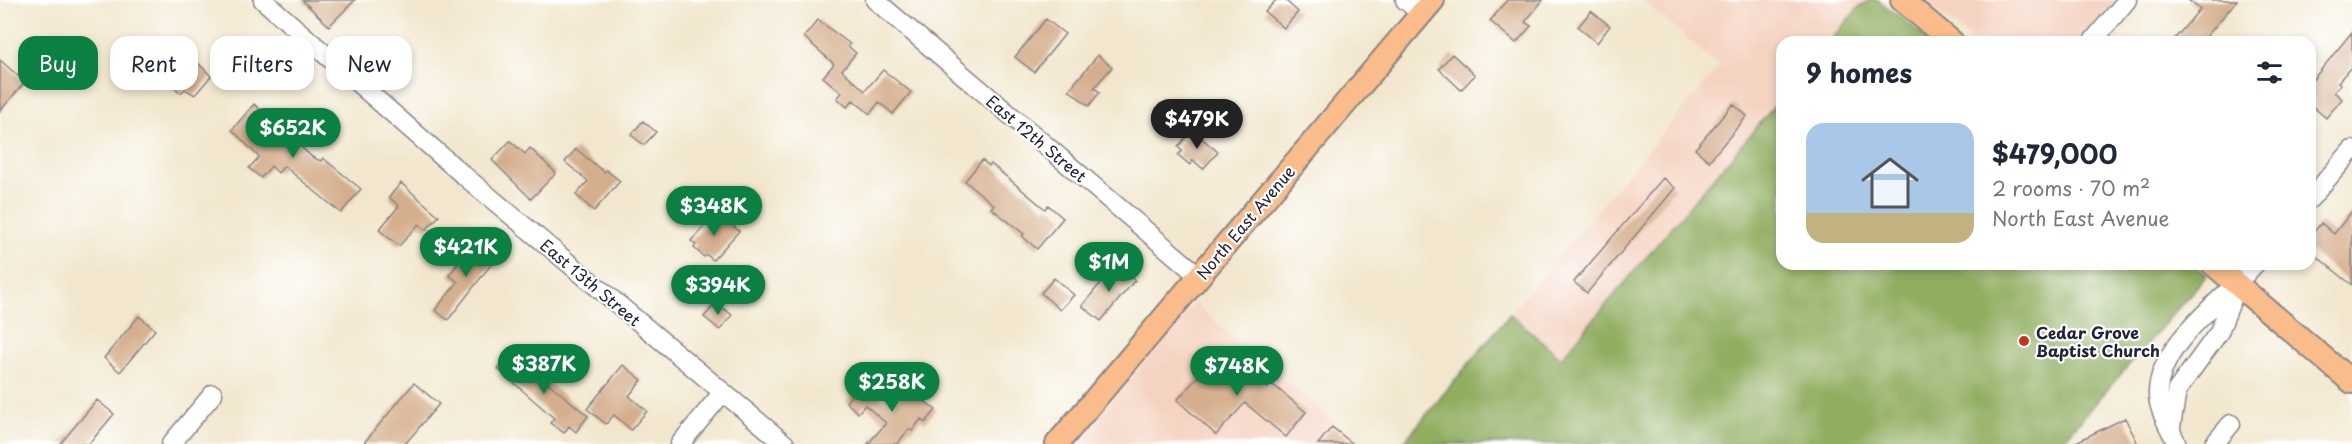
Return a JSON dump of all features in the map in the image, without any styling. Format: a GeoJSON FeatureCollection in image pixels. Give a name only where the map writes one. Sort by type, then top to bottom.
{"type":"FeatureCollection","features":[{"type":"Feature","properties":{"kind":"main road"},"geometry":{"type":"LineString","coordinates":[[1902,0],[1945,36]]}},
{"type":"Feature","properties":{"kind":"main road","name":"North East Avenue"},"geometry":{"type":"LineString","coordinates":[[1057,444],[1199,276],[1420,5]]}},
{"type":"Feature","properties":{"kind":"main road"},"geometry":{"type":"LineString","coordinates":[[2220,270],[2352,382]]}},
{"type":"Feature","properties":{"kind":"street","name":"East 13th Street"},"geometry":{"type":"LineString","coordinates":[[263,0],[462,174],[785,444]]}},
{"type":"Feature","properties":{"kind":"street","name":"East 12th Street"},"geometry":{"type":"LineString","coordinates":[[875,0],[1199,276]]}},
{"type":"Feature","properties":{"kind":"street"},"geometry":{"type":"LineString","coordinates":[[2097,36],[2127,0]]}},
{"type":"Feature","properties":{"kind":"street"},"geometry":{"type":"LineString","coordinates":[[2316,192],[2352,150]]}},
{"type":"Feature","properties":{"kind":"street"},"geometry":{"type":"LineString","coordinates":[[2174,437],[2161,409],[2158,392],[2168,361],[2179,343],[2200,318],[2237,285],[2250,270]]}},
{"type":"Feature","properties":{"kind":"street"},"geometry":{"type":"LineString","coordinates":[[2174,437],[2177,390],[2219,332],[2237,285]]}},
{"type":"Feature","properties":{"kind":"street"},"geometry":{"type":"LineString","coordinates":[[680,444],[723,392]]}},
{"type":"Feature","properties":{"kind":"street"},"geometry":{"type":"LineString","coordinates":[[171,444],[213,394]]}},
{"type":"Feature","properties":{"kind":"street"},"geometry":{"type":"LineString","coordinates":[[2214,444],[2231,424]]}},
{"type":"Feature","properties":{"kind":"shaded area"},"geometry":{"type":"Polygon","coordinates":[[[1642,0],[1870,0],[1860,6],[1834,36],[1776,36],[1776,104],[1561,358],[1510,314],[1719,66],[1642,0]]]}},
{"type":"Feature","properties":{"kind":"shaded area"},"geometry":{"type":"Polygon","coordinates":[[[1925,0],[2115,0],[2085,36],[1967,36],[1925,0]]]}},
{"type":"Feature","properties":{"kind":"shaded area"},"geometry":{"type":"Polygon","coordinates":[[[1194,303],[1359,444],[1075,444],[1194,303]]]}},
{"type":"Feature","properties":{"kind":"green space"},"geometry":{"type":"Polygon","coordinates":[[[1870,0],[1878,0],[1924,36],[1834,36],[1860,6],[1870,0]]]}},
{"type":"Feature","properties":{"kind":"green space"},"geometry":{"type":"Polygon","coordinates":[[[1776,104],[1776,270],[2201,270],[2207,275],[2060,444],[1402,444],[1510,314],[1561,358],[1776,104]]]}},
{"type":"Feature","properties":{"kind":"building"},"geometry":{"type":"Polygon","coordinates":[[[302,0],[355,0],[329,26],[302,0]]]}},
{"type":"Feature","properties":{"kind":"building"},"geometry":{"type":"Polygon","coordinates":[[[1276,0],[1285,0],[1298,12],[1284,28],[1265,12],[1276,0]]]}},
{"type":"Feature","properties":{"kind":"building"},"geometry":{"type":"Polygon","coordinates":[[[1507,0],[1543,0],[1525,22],[1531,26],[1516,43],[1490,21],[1507,0]]]}},
{"type":"Feature","properties":{"kind":"building"},"geometry":{"type":"Polygon","coordinates":[[[2188,0],[2237,0],[2207,36],[2177,36],[2200,9],[2188,0]]]}},
{"type":"Feature","properties":{"kind":"building"},"geometry":{"type":"Polygon","coordinates":[[[1591,11],[1610,26],[1597,43],[1578,27],[1591,11]]]}},
{"type":"Feature","properties":{"kind":"building"},"geometry":{"type":"Polygon","coordinates":[[[1046,19],[1065,34],[1034,72],[1015,57],[1046,19]]]}},
{"type":"Feature","properties":{"kind":"building"},"geometry":{"type":"Polygon","coordinates":[[[818,20],[850,44],[848,46],[856,53],[842,70],[865,91],[883,70],[911,92],[893,114],[879,102],[870,114],[853,100],[847,107],[837,98],[842,93],[823,77],[834,64],[804,37],[818,20]]]}},
{"type":"Feature","properties":{"kind":"building"},"geometry":{"type":"Polygon","coordinates":[[[2352,32],[2352,66],[2338,82],[2341,84],[2334,92],[2342,99],[2326,118],[2316,109],[2316,76],[2352,32]]]}},
{"type":"Feature","properties":{"kind":"building"},"geometry":{"type":"Polygon","coordinates":[[[1452,54],[1475,75],[1461,90],[1439,69],[1452,54]]]}},
{"type":"Feature","properties":{"kind":"building"},"geometry":{"type":"Polygon","coordinates":[[[1098,55],[1112,67],[1094,88],[1100,92],[1089,106],[1069,90],[1098,55]]]}},
{"type":"Feature","properties":{"kind":"building"},"geometry":{"type":"Polygon","coordinates":[[[0,60],[18,76],[18,90],[0,111],[0,60]]]}},
{"type":"Feature","properties":{"kind":"building"},"geometry":{"type":"Polygon","coordinates":[[[198,63],[210,77],[195,95],[187,90],[198,90],[198,63]]]}},
{"type":"Feature","properties":{"kind":"building"},"geometry":{"type":"Polygon","coordinates":[[[254,104],[312,157],[321,161],[323,158],[361,189],[341,213],[284,166],[278,173],[271,166],[261,178],[249,168],[259,157],[232,130],[254,104]]]}},
{"type":"Feature","properties":{"kind":"building"},"geometry":{"type":"Polygon","coordinates":[[[1733,104],[1747,116],[1709,161],[1695,149],[1733,104]]]}},
{"type":"Feature","properties":{"kind":"building"},"geometry":{"type":"Polygon","coordinates":[[[643,121],[656,132],[644,145],[631,135],[643,121]]]}},
{"type":"Feature","properties":{"kind":"building"},"geometry":{"type":"Polygon","coordinates":[[[1192,130],[1218,152],[1203,169],[1193,160],[1190,165],[1178,155],[1182,151],[1178,147],[1192,130]]]}},
{"type":"Feature","properties":{"kind":"building"},"geometry":{"type":"Polygon","coordinates":[[[510,141],[525,154],[530,148],[556,173],[531,199],[492,160],[510,141]]]}},
{"type":"Feature","properties":{"kind":"building"},"geometry":{"type":"Polygon","coordinates":[[[576,149],[604,172],[606,170],[620,181],[594,211],[576,195],[588,181],[565,162],[576,149]]]}},
{"type":"Feature","properties":{"kind":"building"},"geometry":{"type":"Polygon","coordinates":[[[982,160],[989,166],[991,164],[1045,209],[1048,205],[1063,218],[1037,249],[1022,236],[1024,234],[991,208],[994,205],[965,181],[982,160]]]}},
{"type":"Feature","properties":{"kind":"building"},"geometry":{"type":"Polygon","coordinates":[[[1663,178],[1675,188],[1587,293],[1574,282],[1663,178]]]}},
{"type":"Feature","properties":{"kind":"building"},"geometry":{"type":"Polygon","coordinates":[[[401,183],[439,216],[426,230],[419,224],[399,246],[379,230],[399,206],[389,197],[401,183]]]}},
{"type":"Feature","properties":{"kind":"building"},"geometry":{"type":"Polygon","coordinates":[[[2352,211],[2352,285],[2316,256],[2316,229],[2321,223],[2334,234],[2352,211]]]}},
{"type":"Feature","properties":{"kind":"building"},"geometry":{"type":"Polygon","coordinates":[[[717,212],[739,231],[713,260],[707,255],[704,257],[694,248],[696,245],[691,241],[717,212]]]}},
{"type":"Feature","properties":{"kind":"building"},"geometry":{"type":"Polygon","coordinates":[[[476,241],[497,257],[448,320],[435,310],[458,282],[449,275],[476,241]]]}},
{"type":"Feature","properties":{"kind":"building"},"geometry":{"type":"Polygon","coordinates":[[[1116,264],[1135,280],[1101,321],[1082,306],[1116,264]]]}},
{"type":"Feature","properties":{"kind":"building"},"geometry":{"type":"Polygon","coordinates":[[[1054,278],[1074,295],[1060,310],[1041,293],[1054,278]]]}},
{"type":"Feature","properties":{"kind":"building"},"geometry":{"type":"Polygon","coordinates":[[[716,303],[732,315],[720,330],[704,317],[716,303]]]}},
{"type":"Feature","properties":{"kind":"building"},"geometry":{"type":"Polygon","coordinates":[[[139,316],[155,330],[120,372],[104,358],[139,316]]]}},
{"type":"Feature","properties":{"kind":"building"},"geometry":{"type":"Polygon","coordinates":[[[1223,349],[1268,388],[1272,384],[1306,412],[1286,437],[1245,403],[1216,435],[1177,400],[1223,349]]]}},
{"type":"Feature","properties":{"kind":"building"},"geometry":{"type":"Polygon","coordinates":[[[512,353],[588,416],[576,432],[569,426],[564,433],[550,423],[554,418],[498,369],[512,353]]]}},
{"type":"Feature","properties":{"kind":"building"},"geometry":{"type":"Polygon","coordinates":[[[623,365],[642,380],[629,396],[647,411],[631,430],[614,415],[606,424],[587,409],[623,365]]]}},
{"type":"Feature","properties":{"kind":"building"},"geometry":{"type":"Polygon","coordinates":[[[414,383],[439,404],[405,444],[363,444],[414,383]]]}},
{"type":"Feature","properties":{"kind":"building"},"geometry":{"type":"Polygon","coordinates":[[[862,383],[892,407],[908,388],[936,410],[925,423],[921,419],[912,431],[909,429],[897,444],[868,444],[886,423],[865,405],[858,413],[846,402],[862,383]]]}},
{"type":"Feature","properties":{"kind":"building"},"geometry":{"type":"Polygon","coordinates":[[[97,400],[114,414],[89,444],[60,444],[97,400]]]}},
{"type":"Feature","properties":{"kind":"building"},"geometry":{"type":"Polygon","coordinates":[[[2125,418],[2138,444],[2072,444],[2125,418]]]}},
{"type":"Feature","properties":{"kind":"building"},"geometry":{"type":"Polygon","coordinates":[[[1332,427],[1353,444],[1318,444],[1332,427]]]}},
{"type":"Feature","properties":{"kind":"place","name":"Cedar Grove Baptist Church"},"geometry":{"type":"Point","coordinates":[2024,341]}}]}
